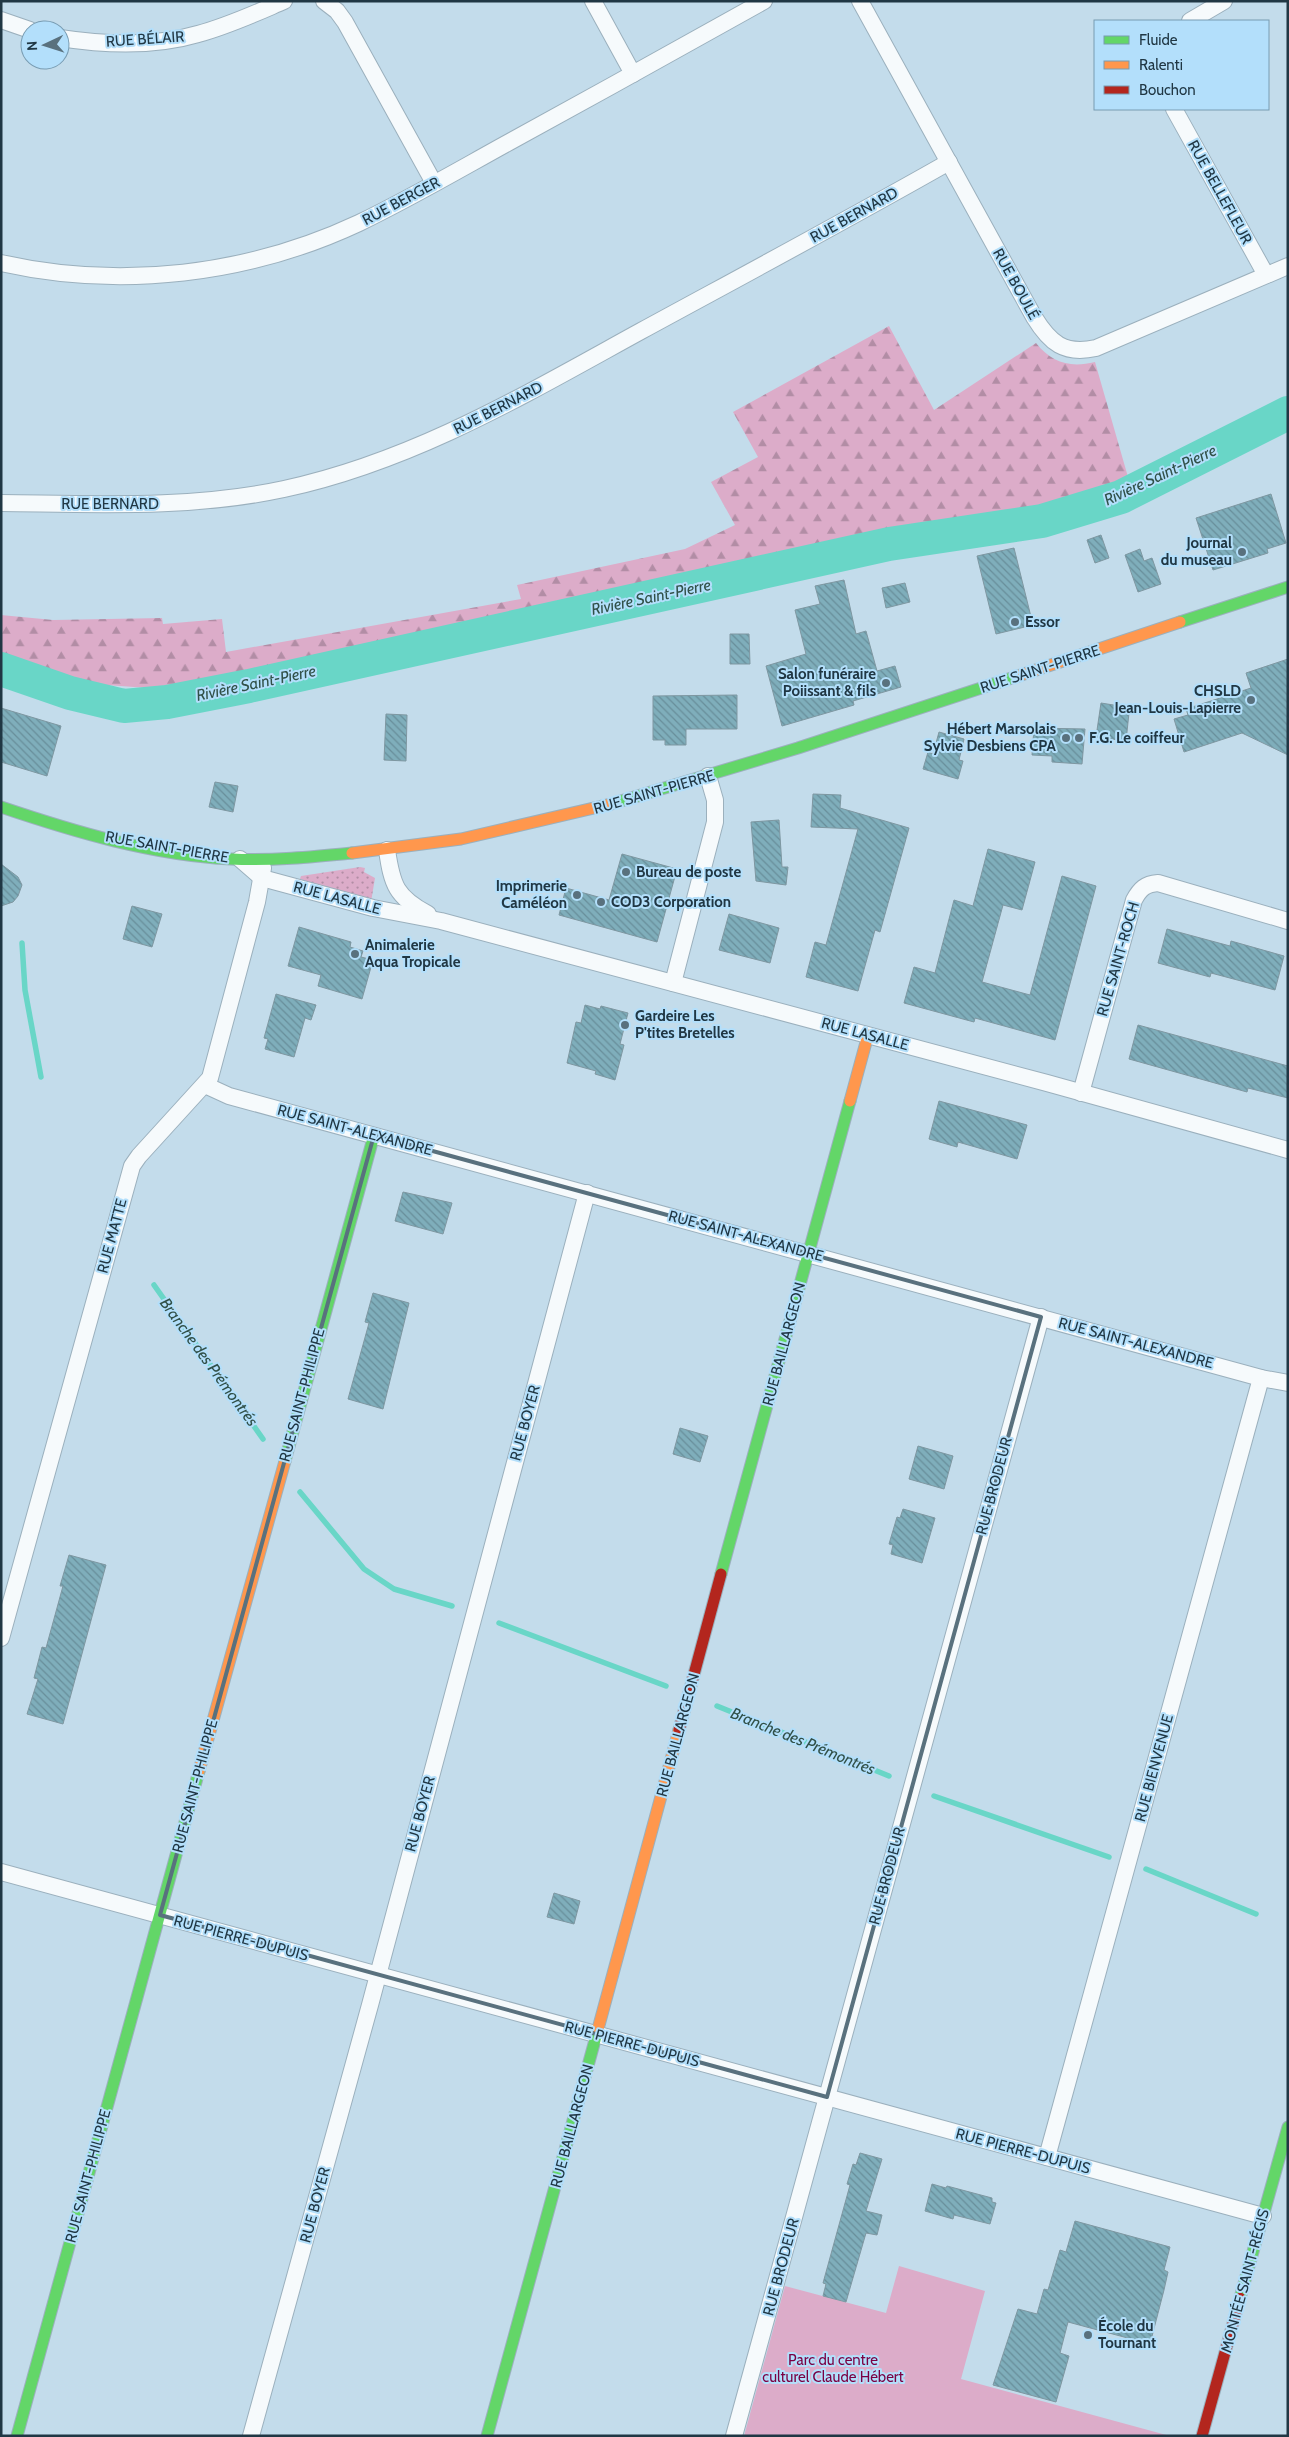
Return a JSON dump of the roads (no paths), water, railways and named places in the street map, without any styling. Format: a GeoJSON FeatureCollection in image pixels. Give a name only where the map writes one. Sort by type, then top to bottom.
{"type":"FeatureCollection","features":[{"type":"Feature","properties":{"kind":"street","name":"RUE BÉLAIR"},"geometry":{"type":"LineString","coordinates":[[70,39],[124,43],[172,39],[219,28],[284,1]]}},
{"type":"Feature","properties":{"kind":"street"},"geometry":{"type":"LineString","coordinates":[[324,1],[337,11],[345,22],[434,183]]}},
{"type":"Feature","properties":{"kind":"street"},"geometry":{"type":"LineString","coordinates":[[593,1],[633,74]]}},
{"type":"Feature","properties":{"kind":"street","name":"RUE BERGER"},"geometry":{"type":"LineString","coordinates":[[1,263],[66,274],[112,276],[173,274],[221,267],[273,255],[358,223],[764,1]]}},
{"type":"Feature","properties":{"kind":"street","name":"RUE BOULÉ"},"geometry":{"type":"LineString","coordinates":[[860,1],[1042,331],[1050,340],[1068,349],[1085,351],[1105,345],[1288,266]]}},
{"type":"Feature","properties":{"kind":"street"},"geometry":{"type":"LineString","coordinates":[[1192,20],[1224,1]]}},
{"type":"Feature","properties":{"kind":"street"},"geometry":{"type":"LineString","coordinates":[[1,20],[20,27]]}},
{"type":"Feature","properties":{"kind":"street","name":"RUE BELLEFLEUR"},"geometry":{"type":"LineString","coordinates":[[1175,110],[1266,275]]}},
{"type":"Feature","properties":{"kind":"street","name":"RUE BERNARD"},"geometry":{"type":"LineString","coordinates":[[1,503],[132,505],[203,501],[286,488],[377,463],[474,422],[949,162]]}},
{"type":"Feature","properties":{"kind":"street","name":"RUE SAINT-PIERRE"},"geometry":{"type":"LineString","coordinates":[[1,807],[145,846],[198,856],[240,859],[331,856],[387,850],[505,830],[566,816],[708,776],[1288,587]]}},
{"type":"Feature","properties":{"kind":"street"},"geometry":{"type":"LineString","coordinates":[[673,983],[715,822],[715,800],[708,776]]}},
{"type":"Feature","properties":{"kind":"street","name":"RUE LASALLE"},"geometry":{"type":"LineString","coordinates":[[387,850],[391,878],[397,890],[413,906],[441,921]]}},
{"type":"Feature","properties":{"kind":"street","name":"RUE MATTE"},"geometry":{"type":"LineString","coordinates":[[1,1638],[132,1166],[205,1085],[214,1068],[262,878],[263,858]]}},
{"type":"Feature","properties":{"kind":"street","name":"RUE LASALLE"},"geometry":{"type":"LineString","coordinates":[[240,859],[262,878],[372,908],[441,921],[1288,1150]]}},
{"type":"Feature","properties":{"kind":"street","name":"RUE SAINT-ROCH"},"geometry":{"type":"LineString","coordinates":[[1081,1093],[1134,900],[1142,887],[1149,883],[1158,883],[1288,920]]}},
{"type":"Feature","properties":{"kind":"street","name":"RUE BAILLARGEON"},"geometry":{"type":"LineString","coordinates":[[487,2436],[868,1035]]}},
{"type":"Feature","properties":{"kind":"street","name":"RUE SAINT-ALEXANDRE"},"geometry":{"type":"LineString","coordinates":[[205,1085],[229,1096],[1261,1378],[1288,1383]]}},
{"type":"Feature","properties":{"kind":"street","name":"RUE SAINT-PHILIPPE"},"geometry":{"type":"LineString","coordinates":[[17,2436],[374,1135]]}},
{"type":"Feature","properties":{"kind":"street","name":"RUE BOYER"},"geometry":{"type":"LineString","coordinates":[[251,2436],[587,1193]]}},
{"type":"Feature","properties":{"kind":"street","name":"RUE BRODEUR"},"geometry":{"type":"LineString","coordinates":[[734,2436],[1041,1317]]}},
{"type":"Feature","properties":{"kind":"street","name":"RUE BIENVENUE"},"geometry":{"type":"LineString","coordinates":[[1047,2157],[1261,1378]]}},
{"type":"Feature","properties":{"kind":"street","name":"RUE PIERRE-DUPUIS"},"geometry":{"type":"LineString","coordinates":[[1,1872],[1263,2216]]}},
{"type":"Feature","properties":{"kind":"street","name":"MONTÉE SAINT-RÉGIS"},"geometry":{"type":"LineString","coordinates":[[1202,2436],[1263,2216],[1285,2146],[1288,2127]]}},
{"type":"Feature","properties":{"kind":"waterway","name":"Rivière Saint-Pierre"},"geometry":{"type":"LineString","coordinates":[[1,669],[70,693],[124,706],[167,702],[249,686],[889,544],[1042,521],[1121,497],[1288,413]]}},
{"type":"Feature","properties":{"kind":"waterway","name":"Branche des Prémontrés"},"geometry":{"type":"LineString","coordinates":[[22,943],[25,990],[41,1077]]}},
{"type":"Feature","properties":{"kind":"waterway","name":"Branche des Prémontrés"},"geometry":{"type":"LineString","coordinates":[[154,1285],[263,1439]]}},
{"type":"Feature","properties":{"kind":"waterway","name":"Branche des Prémontrés"},"geometry":{"type":"LineString","coordinates":[[300,1492],[364,1569],[394,1589],[452,1606]]}},
{"type":"Feature","properties":{"kind":"waterway","name":"Branche des Prémontrés"},"geometry":{"type":"LineString","coordinates":[[499,1623],[666,1686]]}},
{"type":"Feature","properties":{"kind":"waterway","name":"Branche des Prémontrés"},"geometry":{"type":"LineString","coordinates":[[717,1706],[889,1776]]}},
{"type":"Feature","properties":{"kind":"waterway","name":"Branche des Prémontrés"},"geometry":{"type":"LineString","coordinates":[[934,1796],[1109,1857]]}},
{"type":"Feature","properties":{"kind":"waterway","name":"Branche des Prémontrés"},"geometry":{"type":"LineString","coordinates":[[1146,1869],[1256,1914]]}},
{"type":"Feature","properties":{"kind":"place","name":"Journal du museau"},"geometry":{"type":"Point","coordinates":[1242,552]}},
{"type":"Feature","properties":{"kind":"place","name":"Essor"},"geometry":{"type":"Point","coordinates":[1015,622]}},
{"type":"Feature","properties":{"kind":"place","name":"Salon funéraire Poiissant & fils"},"geometry":{"type":"Point","coordinates":[886,683]}},
{"type":"Feature","properties":{"kind":"place","name":"CHSLD Jean-Louis-Lapierre"},"geometry":{"type":"Point","coordinates":[1251,700]}},
{"type":"Feature","properties":{"kind":"place","name":"Hébert Marsolais Sylvie Desbiens CPA"},"geometry":{"type":"Point","coordinates":[1066,738]}},
{"type":"Feature","properties":{"kind":"place","name":"F.G. Le coiffeur"},"geometry":{"type":"Point","coordinates":[1079,738]}},
{"type":"Feature","properties":{"kind":"place","name":"Bureau de poste"},"geometry":{"type":"Point","coordinates":[626,872]}},
{"type":"Feature","properties":{"kind":"place","name":"Imprimerie Caméléon"},"geometry":{"type":"Point","coordinates":[577,895]}},
{"type":"Feature","properties":{"kind":"place","name":"COD3 Corporation"},"geometry":{"type":"Point","coordinates":[601,902]}},
{"type":"Feature","properties":{"kind":"place","name":"Animalerie Aqua Tropicale"},"geometry":{"type":"Point","coordinates":[355,954]}},
{"type":"Feature","properties":{"kind":"place","name":"Gardeire Les P'tites Bretelles"},"geometry":{"type":"Point","coordinates":[625,1025]}},
{"type":"Feature","properties":{"kind":"place","name":"École du Tournant"},"geometry":{"type":"Point","coordinates":[1088,2335]}},
{"type":"Feature","properties":{"kind":"park label","name":"Parc du centre culturel Claude Hébert"},"geometry":{"type":"Point","coordinates":[833,2368]}}]}
